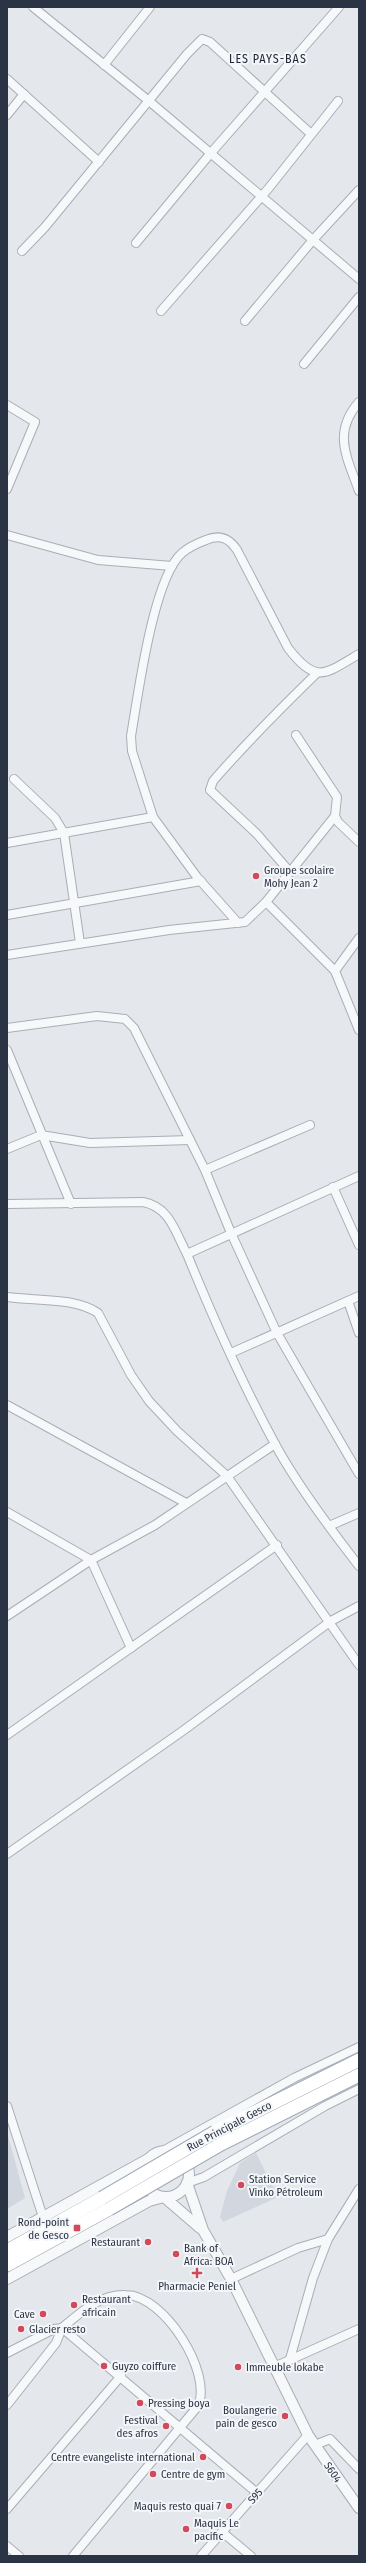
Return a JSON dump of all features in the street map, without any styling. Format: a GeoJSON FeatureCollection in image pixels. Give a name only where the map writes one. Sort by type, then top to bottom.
{"type":"FeatureCollection","features":[{"type":"Feature","properties":{"kind":"main road","name":"Rue Principale Gesco"},"geometry":{"type":"LineString","coordinates":[[106,2203],[215,2132],[359,2060]]}},
{"type":"Feature","properties":{"kind":"main road","name":"Rue Principale Gesco"},"geometry":{"type":"LineString","coordinates":[[106,2203],[359,2075]]}},
{"type":"Feature","properties":{"kind":"main road"},"geometry":{"type":"LineString","coordinates":[[7,2251],[106,2203]]}},
{"type":"Feature","properties":{"kind":"main road"},"geometry":{"type":"LineString","coordinates":[[7,2265],[106,2203]]}},
{"type":"Feature","properties":{"kind":"street"},"geometry":{"type":"LineString","coordinates":[[33,7],[148,101],[312,241],[359,279]]}},
{"type":"Feature","properties":{"kind":"street"},"geometry":{"type":"LineString","coordinates":[[104,65],[150,7]]}},
{"type":"Feature","properties":{"kind":"street"},"geometry":{"type":"LineString","coordinates":[[136,243],[210,154],[339,7]]}},
{"type":"Feature","properties":{"kind":"street"},"geometry":{"type":"LineString","coordinates":[[22,250],[45,227],[100,162],[192,48],[202,39],[210,42],[310,133]]}},
{"type":"Feature","properties":{"kind":"street"},"geometry":{"type":"LineString","coordinates":[[7,79],[100,162]]}},
{"type":"Feature","properties":{"kind":"street"},"geometry":{"type":"LineString","coordinates":[[7,114],[24,94]]}},
{"type":"Feature","properties":{"kind":"street"},"geometry":{"type":"LineString","coordinates":[[161,311],[261,197],[310,133],[338,100]]}},
{"type":"Feature","properties":{"kind":"street"},"geometry":{"type":"LineString","coordinates":[[245,321],[312,241],[359,190]]}},
{"type":"Feature","properties":{"kind":"street"},"geometry":{"type":"LineString","coordinates":[[304,364],[359,297]]}},
{"type":"Feature","properties":{"kind":"street"},"geometry":{"type":"LineString","coordinates":[[359,402],[344,429],[343,441],[359,491]]}},
{"type":"Feature","properties":{"kind":"street"},"geometry":{"type":"LineString","coordinates":[[7,404],[35,422],[7,489]]}},
{"type":"Feature","properties":{"kind":"street"},"geometry":{"type":"LineString","coordinates":[[7,535],[98,560],[172,566]]}},
{"type":"Feature","properties":{"kind":"street"},"geometry":{"type":"LineString","coordinates":[[238,923],[201,882],[153,817],[132,751],[131,736],[152,624],[172,566],[182,553],[200,542],[213,537],[223,537],[231,542],[288,648],[299,662],[309,670],[317,673],[328,672],[359,654]]}},
{"type":"Feature","properties":{"kind":"street"},"geometry":{"type":"LineString","coordinates":[[290,872],[257,834],[210,790],[213,781],[258,728],[284,707],[317,673]]}},
{"type":"Feature","properties":{"kind":"street"},"geometry":{"type":"LineString","coordinates":[[7,955],[169,930],[245,922],[266,902],[335,816],[338,804],[337,797],[296,736]]}},
{"type":"Feature","properties":{"kind":"street"},"geometry":{"type":"LineString","coordinates":[[14,779],[55,818],[64,833],[80,943]]}},
{"type":"Feature","properties":{"kind":"street"},"geometry":{"type":"LineString","coordinates":[[335,816],[343,829],[359,842]]}},
{"type":"Feature","properties":{"kind":"street"},"geometry":{"type":"LineString","coordinates":[[7,843],[153,817]]}},
{"type":"Feature","properties":{"kind":"street"},"geometry":{"type":"LineString","coordinates":[[7,914],[201,882]]}},
{"type":"Feature","properties":{"kind":"street"},"geometry":{"type":"LineString","coordinates":[[266,902],[335,971],[359,1030]]}},
{"type":"Feature","properties":{"kind":"street"},"geometry":{"type":"LineString","coordinates":[[335,971],[359,938]]}},
{"type":"Feature","properties":{"kind":"street"},"geometry":{"type":"LineString","coordinates":[[7,1028],[97,1016],[125,1019],[140,1036],[205,1170],[231,1233],[277,1334],[359,1474]]}},
{"type":"Feature","properties":{"kind":"street"},"geometry":{"type":"LineString","coordinates":[[7,1050],[71,1204]]}},
{"type":"Feature","properties":{"kind":"street"},"geometry":{"type":"LineString","coordinates":[[205,1170],[310,1126]]}},
{"type":"Feature","properties":{"kind":"street"},"geometry":{"type":"LineString","coordinates":[[7,1149],[42,1135],[90,1143],[190,1140]]}},
{"type":"Feature","properties":{"kind":"street"},"geometry":{"type":"LineString","coordinates":[[187,1254],[359,1176]]}},
{"type":"Feature","properties":{"kind":"street"},"geometry":{"type":"LineString","coordinates":[[333,1187],[359,1245]]}},
{"type":"Feature","properties":{"kind":"street"},"geometry":{"type":"LineString","coordinates":[[7,1204],[143,1202],[154,1204],[165,1212],[187,1254],[231,1353],[275,1444],[329,1526],[359,1566]]}},
{"type":"Feature","properties":{"kind":"street"},"geometry":{"type":"LineString","coordinates":[[231,1353],[277,1334],[359,1296]]}},
{"type":"Feature","properties":{"kind":"street"},"geometry":{"type":"LineString","coordinates":[[7,1297],[63,1303],[90,1308],[98,1313],[131,1375],[149,1401],[177,1432],[227,1476],[331,1622],[359,1665]]}},
{"type":"Feature","properties":{"kind":"street"},"geometry":{"type":"LineString","coordinates":[[348,1301],[359,1333]]}},
{"type":"Feature","properties":{"kind":"street"},"geometry":{"type":"LineString","coordinates":[[7,1405],[186,1503]]}},
{"type":"Feature","properties":{"kind":"street"},"geometry":{"type":"LineString","coordinates":[[7,1616],[90,1560],[155,1525],[275,1444]]}},
{"type":"Feature","properties":{"kind":"street"},"geometry":{"type":"LineString","coordinates":[[7,1512],[90,1560],[131,1648]]}},
{"type":"Feature","properties":{"kind":"street"},"geometry":{"type":"LineString","coordinates":[[329,1526],[359,1513]]}},
{"type":"Feature","properties":{"kind":"street"},"geometry":{"type":"LineString","coordinates":[[7,1735],[277,1545]]}},
{"type":"Feature","properties":{"kind":"street"},"geometry":{"type":"LineString","coordinates":[[7,1854],[184,1730],[331,1622],[359,1606]]}},
{"type":"Feature","properties":{"kind":"street"},"geometry":{"type":"LineString","coordinates":[[7,2237],[294,2078],[359,2047]]}},
{"type":"Feature","properties":{"kind":"street"},"geometry":{"type":"LineString","coordinates":[[187,2183],[204,2177],[325,2106],[359,2089]]}},
{"type":"Feature","properties":{"kind":"street"},"geometry":{"type":"LineString","coordinates":[[7,2106],[43,2217]]}},
{"type":"Feature","properties":{"kind":"street"},"geometry":{"type":"LineString","coordinates":[[7,2279],[149,2202],[178,2194],[187,2183],[189,2176],[185,2162],[174,2153],[161,2152]]}},
{"type":"Feature","properties":{"kind":"street"},"geometry":{"type":"LineString","coordinates":[[150,2158],[143,2171],[146,2186],[157,2196],[164,2197],[203,2230]]}},
{"type":"Feature","properties":{"kind":"street"},"geometry":{"type":"LineString","coordinates":[[187,2183],[203,2230]]}},
{"type":"Feature","properties":{"kind":"street"},"geometry":{"type":"LineString","coordinates":[[290,2360],[314,2278],[328,2239],[359,2189]]}},
{"type":"Feature","properties":{"kind":"street","name":"S604"},"geometry":{"type":"LineString","coordinates":[[203,2230],[231,2279],[308,2435],[359,2508]]}},
{"type":"Feature","properties":{"kind":"street"},"geometry":{"type":"LineString","coordinates":[[231,2279],[298,2248],[328,2239]]}},
{"type":"Feature","properties":{"kind":"street"},"geometry":{"type":"LineString","coordinates":[[7,2353],[54,2329],[62,2328],[104,2298],[127,2294],[150,2302],[170,2320],[192,2360],[202,2382],[203,2396],[198,2406],[181,2429],[73,2556]]}},
{"type":"Feature","properties":{"kind":"street"},"geometry":{"type":"LineString","coordinates":[[62,2328],[121,2376],[257,2493]]}},
{"type":"Feature","properties":{"kind":"street"},"geometry":{"type":"LineString","coordinates":[[7,2404],[56,2343],[62,2328]]}},
{"type":"Feature","properties":{"kind":"street"},"geometry":{"type":"LineString","coordinates":[[274,2367],[359,2329]]}},
{"type":"Feature","properties":{"kind":"street"},"geometry":{"type":"LineString","coordinates":[[7,2509],[121,2376]]}},
{"type":"Feature","properties":{"kind":"street","name":"S95"},"geometry":{"type":"LineString","coordinates":[[201,2556],[308,2435]]}},
{"type":"Feature","properties":{"kind":"street"},"geometry":{"type":"LineString","coordinates":[[315,2445],[330,2439],[359,2469]]}},
{"type":"Feature","properties":{"kind":"street"},"geometry":{"type":"LineString","coordinates":[[222,2532],[251,2556]]}},
{"type":"Feature","properties":{"kind":"street"},"geometry":{"type":"LineString","coordinates":[[7,2546],[19,2556]]}},
{"type":"Feature","properties":{"kind":"shaded area"},"geometry":{"type":"Polygon","coordinates":[[[7,2132],[25,2198],[7,2209],[7,2132]]]}},
{"type":"Feature","properties":{"kind":"shaded area"},"geometry":{"type":"Polygon","coordinates":[[[256,2153],[278,2197],[223,2222],[220,2217],[227,2191],[240,2163],[256,2153]]]}},
{"type":"Feature","properties":{"kind":"place","name":"Groupe scolaire Mohy Jean 2"},"geometry":{"type":"Point","coordinates":[256,876]}},
{"type":"Feature","properties":{"kind":"place","name":"Station Service Vinko Pétroleum"},"geometry":{"type":"Point","coordinates":[241,2185]}},
{"type":"Feature","properties":{"kind":"place","name":"Rond-point de Gesco"},"geometry":{"type":"Point","coordinates":[77,2228]}},
{"type":"Feature","properties":{"kind":"place","name":"Restaurant"},"geometry":{"type":"Point","coordinates":[148,2242]}},
{"type":"Feature","properties":{"kind":"place","name":"Bank of Africa: BOA"},"geometry":{"type":"Point","coordinates":[176,2254]}},
{"type":"Feature","properties":{"kind":"place","name":"Pharmacie Peniel"},"geometry":{"type":"Point","coordinates":[197,2273]}},
{"type":"Feature","properties":{"kind":"place","name":"Restaurant africain"},"geometry":{"type":"Point","coordinates":[74,2305]}},
{"type":"Feature","properties":{"kind":"place","name":"Cave"},"geometry":{"type":"Point","coordinates":[43,2314]}},
{"type":"Feature","properties":{"kind":"place","name":"Glacier resto"},"geometry":{"type":"Point","coordinates":[21,2329]}},
{"type":"Feature","properties":{"kind":"place","name":"Guyzo coiffure"},"geometry":{"type":"Point","coordinates":[104,2366]}},
{"type":"Feature","properties":{"kind":"place","name":"Immeuble lokabe"},"geometry":{"type":"Point","coordinates":[238,2367]}},
{"type":"Feature","properties":{"kind":"place","name":"Pressing boya"},"geometry":{"type":"Point","coordinates":[140,2403]}},
{"type":"Feature","properties":{"kind":"place","name":"Boulangerie pain de gesco"},"geometry":{"type":"Point","coordinates":[285,2416]}},
{"type":"Feature","properties":{"kind":"place","name":"Festival des afros"},"geometry":{"type":"Point","coordinates":[166,2426]}},
{"type":"Feature","properties":{"kind":"place","name":"Centre evangeliste international"},"geometry":{"type":"Point","coordinates":[203,2457]}},
{"type":"Feature","properties":{"kind":"place","name":"Centre de gym"},"geometry":{"type":"Point","coordinates":[153,2474]}},
{"type":"Feature","properties":{"kind":"place","name":"Maquis resto quai 7"},"geometry":{"type":"Point","coordinates":[229,2506]}},
{"type":"Feature","properties":{"kind":"place","name":"Maquis Le pacific"},"geometry":{"type":"Point","coordinates":[186,2529]}},
{"type":"Feature","properties":{"kind":"district","name":"LES PAYS-BAS"},"geometry":{"type":"Point","coordinates":[268,59]}}]}
